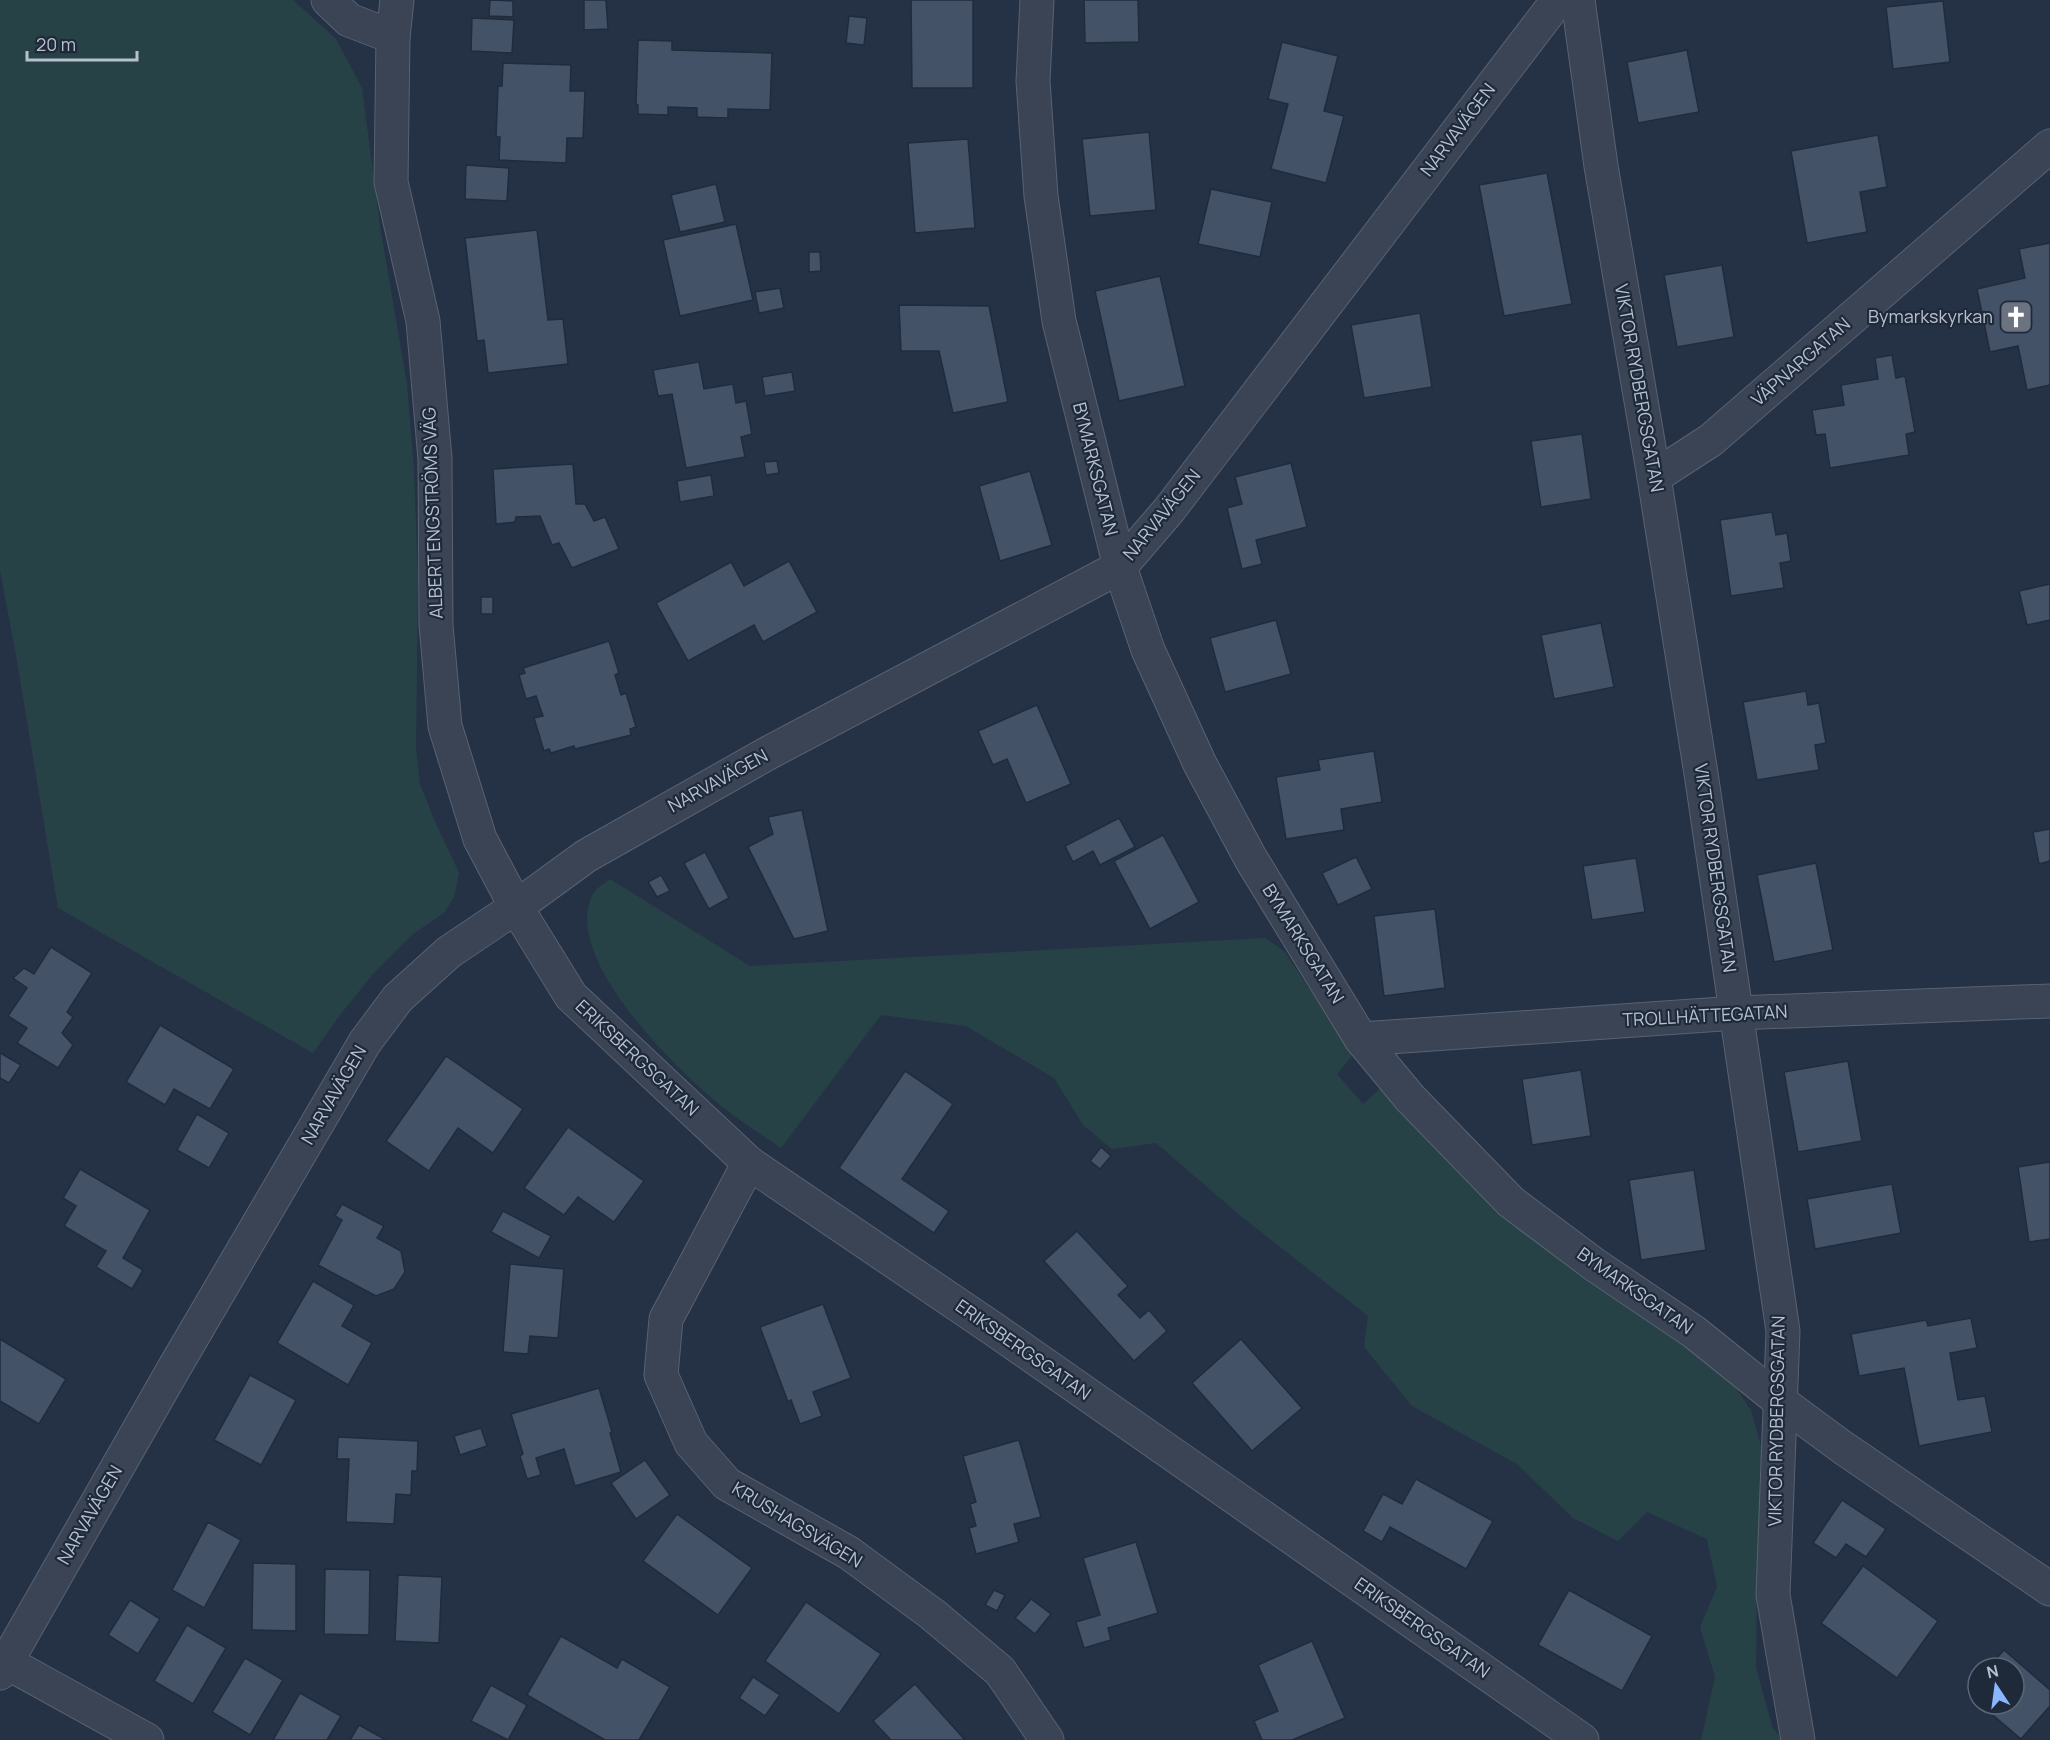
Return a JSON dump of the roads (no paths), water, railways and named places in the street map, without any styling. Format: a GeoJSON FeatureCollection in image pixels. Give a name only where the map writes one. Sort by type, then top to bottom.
{"type":"FeatureCollection","features":[{"type":"Feature","properties":{"kind":"street"},"geometry":{"type":"LineString","coordinates":[[328,0],[349,20],[393,37]]}},
{"type":"Feature","properties":{"kind":"street","name":"ALBERT ENGSTRÖMS VÄG"},"geometry":{"type":"LineString","coordinates":[[397,0],[393,37],[391,182],[423,321],[435,459],[436,625],[445,726],[480,839],[516,907]]}},
{"type":"Feature","properties":{"kind":"street","name":"BYMARKSGATAN"},"geometry":{"type":"LineString","coordinates":[[1037,0],[1033,81],[1041,196],[1059,321],[1120,567],[1148,650],[1200,764],[1251,859],[1361,1039],[1410,1098],[1511,1202],[1595,1265],[1694,1332],[1781,1402],[1842,1447],[2050,1589]]}},
{"type":"Feature","properties":{"kind":"street","name":"NARVAVÄGEN"},"geometry":{"type":"LineString","coordinates":[[3,1667],[365,1042],[398,998],[440,959],[586,856],[760,758],[1120,567],[1169,510],[1558,0]]}},
{"type":"Feature","properties":{"kind":"street","name":"VIKTOR RYDBERGSGATAN"},"geometry":{"type":"LineString","coordinates":[[1578,0],[1601,166],[1654,477],[1702,780],[1783,1331],[1773,1595],[1797,1740]]}},
{"type":"Feature","properties":{"kind":"street","name":"VÄPNARGATAN"},"geometry":{"type":"LineString","coordinates":[[1654,477],[1711,440],[2050,146]]}},
{"type":"Feature","properties":{"kind":"street","name":"ERIKSBERGSGATAN"},"geometry":{"type":"LineString","coordinates":[[516,907],[571,996],[749,1163],[1005,1337],[1582,1740]]}},
{"type":"Feature","properties":{"kind":"street","name":"TROLLHÄTTEGATAN"},"geometry":{"type":"LineString","coordinates":[[1361,1039],[1736,1013],[2050,1001]]}},
{"type":"Feature","properties":{"kind":"street","name":"KRUSHAGSVÄGEN"},"geometry":{"type":"LineString","coordinates":[[749,1163],[666,1319],[661,1375],[691,1443],[727,1484],[849,1553],[958,1635],[1000,1671],[1047,1740]]}},
{"type":"Feature","properties":{"kind":"street"},"geometry":{"type":"LineString","coordinates":[[3,1667],[147,1740]]}},
{"type":"Feature","properties":{"kind":"place","name":"Bymarkskyrkan"},"geometry":{"type":"Point","coordinates":[2016,317]}}]}
